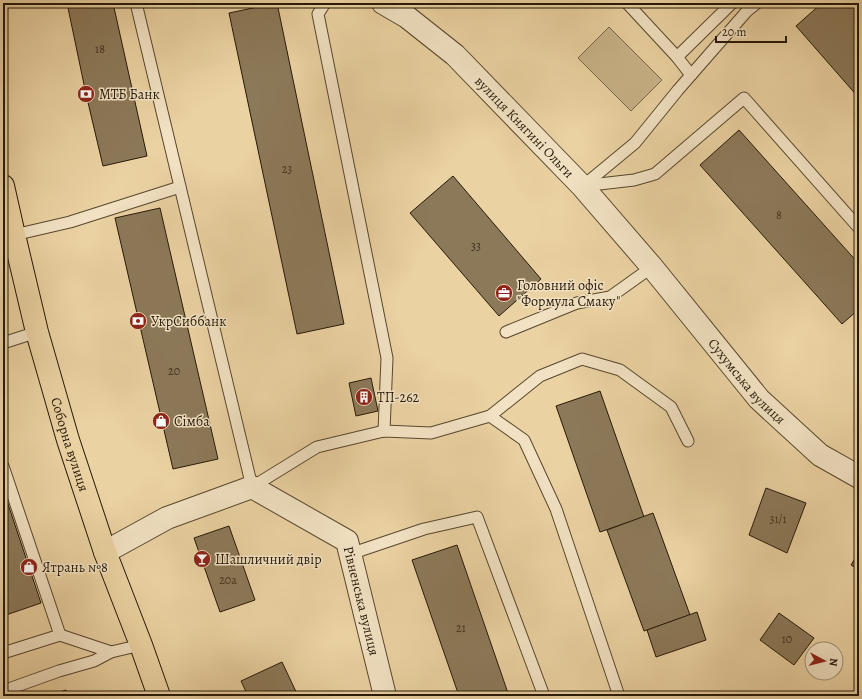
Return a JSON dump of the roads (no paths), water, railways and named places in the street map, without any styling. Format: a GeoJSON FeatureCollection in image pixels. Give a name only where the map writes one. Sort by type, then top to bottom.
{"type":"FeatureCollection","features":[{"type":"Feature","properties":{"kind":"main road","name":"Соборна вулиця"},"geometry":{"type":"LineString","coordinates":[[3,186],[37,332],[68,440],[105,552],[159,696]]}},
{"type":"Feature","properties":{"kind":"street","name":"вулиця Княгині Ольги"},"geometry":{"type":"LineString","coordinates":[[383,3],[407,17],[455,55],[582,186],[652,267]]}},
{"type":"Feature","properties":{"kind":"street","name":"Сухумська вулиця"},"geometry":{"type":"LineString","coordinates":[[652,267],[759,399],[820,455],[859,477]]}},
{"type":"Feature","properties":{"kind":"street"},"geometry":{"type":"LineString","coordinates":[[105,552],[167,518],[252,487]]}},
{"type":"Feature","properties":{"kind":"street","name":"Рівненська вулиця"},"geometry":{"type":"LineString","coordinates":[[252,487],[347,542],[385,696]]}},
{"type":"Feature","properties":{"kind":"lane"},"geometry":{"type":"LineString","coordinates":[[136,3],[252,487],[317,448],[384,431],[431,433],[490,416],[540,376],[582,359],[620,370],[671,407],[688,441]]}},
{"type":"Feature","properties":{"kind":"lane"},"geometry":{"type":"LineString","coordinates":[[325,3],[318,14],[387,358],[384,431]]}},
{"type":"Feature","properties":{"kind":"lane"},"geometry":{"type":"LineString","coordinates":[[627,3],[677,56],[691,75]]}},
{"type":"Feature","properties":{"kind":"lane"},"geometry":{"type":"LineString","coordinates":[[677,56],[732,3]]}},
{"type":"Feature","properties":{"kind":"lane"},"geometry":{"type":"LineString","coordinates":[[582,186],[635,143],[691,75],[747,11],[757,3]]}},
{"type":"Feature","properties":{"kind":"lane"},"geometry":{"type":"LineString","coordinates":[[582,186],[634,180],[655,174],[744,98],[859,228]]}},
{"type":"Feature","properties":{"kind":"lane"},"geometry":{"type":"LineString","coordinates":[[14,235],[70,222],[180,187]]}},
{"type":"Feature","properties":{"kind":"lane"},"geometry":{"type":"LineString","coordinates":[[506,332],[577,303],[610,298],[652,267]]}},
{"type":"Feature","properties":{"kind":"lane"},"geometry":{"type":"LineString","coordinates":[[3,343],[37,332]]}},
{"type":"Feature","properties":{"kind":"lane"},"geometry":{"type":"LineString","coordinates":[[490,416],[524,440],[556,509],[619,696]]}},
{"type":"Feature","properties":{"kind":"lane"},"geometry":{"type":"LineString","coordinates":[[3,466],[60,635]]}},
{"type":"Feature","properties":{"kind":"lane"},"geometry":{"type":"LineString","coordinates":[[350,554],[424,528],[477,517],[544,696]]}},
{"type":"Feature","properties":{"kind":"lane"},"geometry":{"type":"LineString","coordinates":[[3,653],[60,635],[111,652]]}},
{"type":"Feature","properties":{"kind":"lane"},"geometry":{"type":"LineString","coordinates":[[3,692],[59,671],[94,661],[111,652],[141,645]]}},
{"type":"Feature","properties":{"kind":"place","name":"МТБ Банк"},"geometry":{"type":"Point","coordinates":[86,94]}},
{"type":"Feature","properties":{"kind":"place","name":"Головний офіс \"Формула Смаку\""},"geometry":{"type":"Point","coordinates":[504,293]}},
{"type":"Feature","properties":{"kind":"place","name":"УкрСиббанк"},"geometry":{"type":"Point","coordinates":[138,321]}},
{"type":"Feature","properties":{"kind":"place","name":"ТП-262"},"geometry":{"type":"Point","coordinates":[364,397]}},
{"type":"Feature","properties":{"kind":"place","name":"Сімба"},"geometry":{"type":"Point","coordinates":[161,421]}},
{"type":"Feature","properties":{"kind":"place","name":"Шашличний двір"},"geometry":{"type":"Point","coordinates":[202,559]}},
{"type":"Feature","properties":{"kind":"place","name":"Ятрань №8"},"geometry":{"type":"Point","coordinates":[29,567]}}]}
